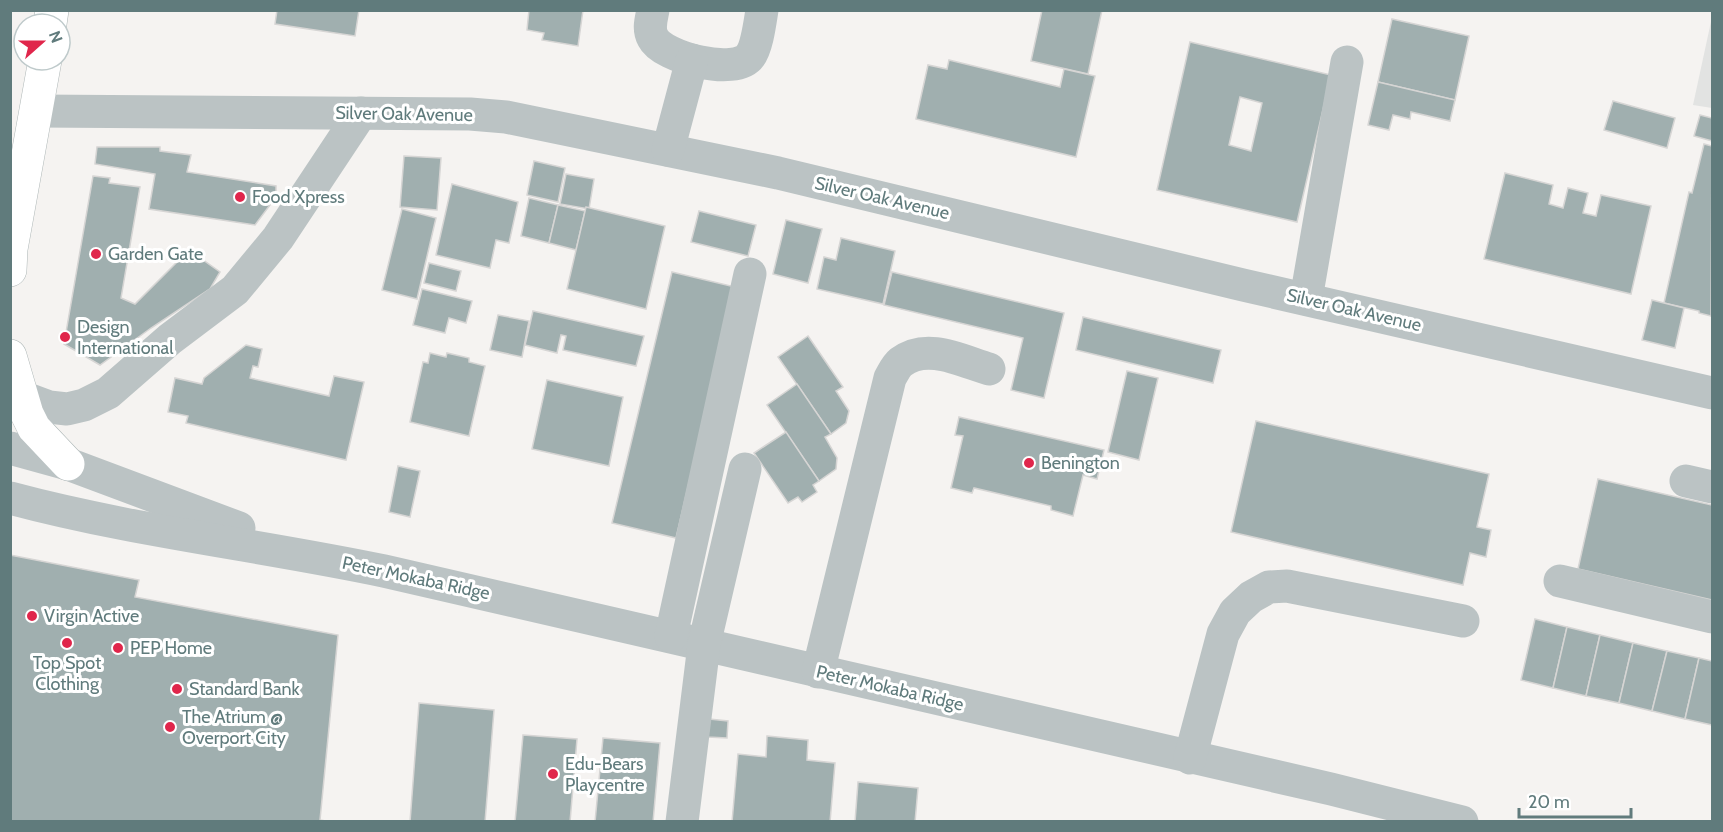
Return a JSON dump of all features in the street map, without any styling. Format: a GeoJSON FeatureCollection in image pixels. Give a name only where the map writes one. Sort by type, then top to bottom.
{"type":"FeatureCollection","features":[{"type":"Feature","properties":{"kind":"main road"},"geometry":{"type":"LineString","coordinates":[[10,270],[11,249],[43,72]]}},
{"type":"Feature","properties":{"kind":"main road"},"geometry":{"type":"LineString","coordinates":[[10,356],[27,414],[34,428],[68,464]]}},
{"type":"Feature","properties":{"kind":"street"},"geometry":{"type":"LineString","coordinates":[[653,10],[650,30],[657,45],[662,49],[692,60],[729,66],[738,64],[751,55],[762,10]]}},
{"type":"Feature","properties":{"kind":"street"},"geometry":{"type":"LineString","coordinates":[[668,150],[692,60]]}},
{"type":"Feature","properties":{"kind":"street"},"geometry":{"type":"LineString","coordinates":[[1306,299],[1347,62]]}},
{"type":"Feature","properties":{"kind":"street","name":"Silver Oak Avenue"},"geometry":{"type":"LineString","coordinates":[[37,111],[470,114],[506,117],[778,173],[1713,393]]}},
{"type":"Feature","properties":{"kind":"street"},"geometry":{"type":"LineString","coordinates":[[22,397],[49,407],[67,410],[108,393],[170,339],[235,290],[278,238],[361,113]]}},
{"type":"Feature","properties":{"kind":"street"},"geometry":{"type":"LineString","coordinates":[[671,636],[750,274]]}},
{"type":"Feature","properties":{"kind":"street"},"geometry":{"type":"LineString","coordinates":[[818,672],[890,378],[900,363],[916,354],[932,352],[989,369]]}},
{"type":"Feature","properties":{"kind":"street","name":"Peter Mokaba Ridge"},"geometry":{"type":"LineString","coordinates":[[10,448],[68,464],[317,557]]}},
{"type":"Feature","properties":{"kind":"street"},"geometry":{"type":"LineString","coordinates":[[682,822],[704,645],[745,469]]}},
{"type":"Feature","properties":{"kind":"street","name":"Peter Mokaba Ridge"},"geometry":{"type":"LineString","coordinates":[[10,498],[66,513],[317,557],[671,636],[818,672],[1331,789],[1462,822]]}},
{"type":"Feature","properties":{"kind":"street"},"geometry":{"type":"LineString","coordinates":[[1560,581],[1713,617]]}},
{"type":"Feature","properties":{"kind":"street"},"geometry":{"type":"LineString","coordinates":[[1190,758],[1223,634],[1235,612],[1251,597],[1269,587],[1287,586],[1463,621]]}},
{"type":"Feature","properties":{"kind":"shaded area"},"geometry":{"type":"Polygon","coordinates":[[[1712,17],[1712,108],[1693,105],[1712,17]]]}},
{"type":"Feature","properties":{"kind":"building"},"geometry":{"type":"Polygon","coordinates":[[[277,10],[359,10],[355,36],[275,24],[277,10]]]}},
{"type":"Feature","properties":{"kind":"building"},"geometry":{"type":"Polygon","coordinates":[[[529,10],[583,10],[578,46],[542,40],[544,33],[527,30],[529,10]]]}},
{"type":"Feature","properties":{"kind":"building"},"geometry":{"type":"Polygon","coordinates":[[[1042,10],[1102,10],[1088,74],[1031,61],[1042,10]]]}},
{"type":"Feature","properties":{"kind":"building"},"geometry":{"type":"Polygon","coordinates":[[[1392,19],[1469,36],[1455,100],[1378,82],[1392,19]]]}},
{"type":"Feature","properties":{"kind":"building"},"geometry":{"type":"Polygon","coordinates":[[[1190,42],[1331,75],[1297,222],[1157,190],[1190,42]],[[1240,97],[1229,145],[1251,151],[1262,103],[1240,97]]]}},
{"type":"Feature","properties":{"kind":"building"},"geometry":{"type":"Polygon","coordinates":[[[949,60],[1060,87],[1064,69],[1095,76],[1076,157],[916,119],[928,65],[947,69],[949,60]]]}},
{"type":"Feature","properties":{"kind":"building"},"geometry":{"type":"Polygon","coordinates":[[[1378,82],[1455,100],[1450,121],[1411,112],[1410,119],[1393,115],[1389,130],[1368,125],[1378,82]]]}},
{"type":"Feature","properties":{"kind":"building"},"geometry":{"type":"Polygon","coordinates":[[[1613,101],[1675,118],[1667,148],[1604,130],[1613,101]]]}},
{"type":"Feature","properties":{"kind":"building"},"geometry":{"type":"Polygon","coordinates":[[[1700,115],[1712,118],[1712,141],[1694,136],[1700,115]]]}},
{"type":"Feature","properties":{"kind":"building"},"geometry":{"type":"Polygon","coordinates":[[[1704,144],[1712,146],[1711,316],[1664,303],[1689,192],[1692,193],[1704,144]]]}},
{"type":"Feature","properties":{"kind":"building"},"geometry":{"type":"Polygon","coordinates":[[[97,147],[160,147],[160,151],[191,155],[187,172],[276,186],[276,193],[279,193],[255,225],[149,209],[155,174],[95,164],[97,147]]]}},
{"type":"Feature","properties":{"kind":"building"},"geometry":{"type":"Polygon","coordinates":[[[404,156],[441,158],[437,210],[400,207],[404,156]]]}},
{"type":"Feature","properties":{"kind":"building"},"geometry":{"type":"Polygon","coordinates":[[[534,161],[565,168],[558,202],[527,195],[534,161]]]}},
{"type":"Feature","properties":{"kind":"building"},"geometry":{"type":"Polygon","coordinates":[[[1505,173],[1553,185],[1549,204],[1563,208],[1568,188],[1588,193],[1583,213],[1596,216],[1601,195],[1651,206],[1631,294],[1484,259],[1505,173]]]}},
{"type":"Feature","properties":{"kind":"building"},"geometry":{"type":"Polygon","coordinates":[[[566,174],[594,179],[589,209],[560,204],[566,174]]]}},
{"type":"Feature","properties":{"kind":"building"},"geometry":{"type":"Polygon","coordinates":[[[93,176],[110,178],[109,183],[140,187],[121,298],[135,304],[189,250],[220,272],[210,289],[100,365],[64,344],[93,176]]]}},
{"type":"Feature","properties":{"kind":"building"},"geometry":{"type":"Polygon","coordinates":[[[452,184],[518,202],[509,243],[496,240],[490,268],[436,255],[452,184]]]}},
{"type":"Feature","properties":{"kind":"building"},"geometry":{"type":"Polygon","coordinates":[[[529,198],[558,205],[549,243],[521,236],[529,198]]]}},
{"type":"Feature","properties":{"kind":"building"},"geometry":{"type":"Polygon","coordinates":[[[558,205],[585,211],[576,250],[549,243],[558,205]]]}},
{"type":"Feature","properties":{"kind":"building"},"geometry":{"type":"Polygon","coordinates":[[[586,207],[665,226],[646,309],[567,289],[586,207]]]}},
{"type":"Feature","properties":{"kind":"building"},"geometry":{"type":"Polygon","coordinates":[[[402,209],[436,218],[417,299],[382,290],[402,209]]]}},
{"type":"Feature","properties":{"kind":"building"},"geometry":{"type":"Polygon","coordinates":[[[699,211],[756,225],[748,256],[691,242],[699,211]]]}},
{"type":"Feature","properties":{"kind":"building"},"geometry":{"type":"Polygon","coordinates":[[[786,220],[822,229],[808,283],[773,274],[786,220]]]}},
{"type":"Feature","properties":{"kind":"building"},"geometry":{"type":"Polygon","coordinates":[[[841,238],[895,251],[883,304],[817,289],[824,257],[836,260],[841,238]]]}},
{"type":"Feature","properties":{"kind":"building"},"geometry":{"type":"Polygon","coordinates":[[[429,263],[461,271],[456,291],[424,283],[429,263]]]}},
{"type":"Feature","properties":{"kind":"building"},"geometry":{"type":"Polygon","coordinates":[[[672,272],[735,287],[676,538],[612,523],[672,272]]]}},
{"type":"Feature","properties":{"kind":"building"},"geometry":{"type":"Polygon","coordinates":[[[892,272],[1064,313],[1044,398],[1011,390],[1023,338],[884,305],[892,272]]]}},
{"type":"Feature","properties":{"kind":"building"},"geometry":{"type":"Polygon","coordinates":[[[422,289],[472,301],[466,323],[449,318],[445,333],[413,325],[422,289]]]}},
{"type":"Feature","properties":{"kind":"building"},"geometry":{"type":"Polygon","coordinates":[[[1652,300],[1684,308],[1675,348],[1642,340],[1652,300]]]}},
{"type":"Feature","properties":{"kind":"building"},"geometry":{"type":"Polygon","coordinates":[[[533,311],[644,336],[636,366],[563,350],[566,336],[561,335],[557,353],[525,345],[533,311]]]}},
{"type":"Feature","properties":{"kind":"building"},"geometry":{"type":"Polygon","coordinates":[[[498,315],[529,321],[522,357],[490,350],[498,315]]]}},
{"type":"Feature","properties":{"kind":"building"},"geometry":{"type":"Polygon","coordinates":[[[1083,317],[1221,350],[1213,383],[1076,350],[1083,317]]]}},
{"type":"Feature","properties":{"kind":"building"},"geometry":{"type":"Polygon","coordinates":[[[808,336],[843,387],[836,391],[849,411],[846,423],[831,434],[778,357],[808,336]]]}},
{"type":"Feature","properties":{"kind":"building"},"geometry":{"type":"Polygon","coordinates":[[[246,345],[262,349],[258,367],[253,366],[250,378],[329,396],[334,376],[364,382],[346,460],[186,423],[188,416],[168,412],[175,378],[202,384],[204,378],[246,345]]]}},
{"type":"Feature","properties":{"kind":"building"},"geometry":{"type":"Polygon","coordinates":[[[430,353],[446,357],[447,353],[469,358],[469,362],[485,366],[469,436],[410,422],[423,362],[428,363],[430,353]]]}},
{"type":"Feature","properties":{"kind":"building"},"geometry":{"type":"Polygon","coordinates":[[[1127,371],[1158,378],[1139,460],[1108,452],[1127,371]]]}},
{"type":"Feature","properties":{"kind":"building"},"geometry":{"type":"Polygon","coordinates":[[[547,380],[623,397],[609,466],[532,449],[547,380]]]}},
{"type":"Feature","properties":{"kind":"building"},"geometry":{"type":"Polygon","coordinates":[[[797,384],[831,434],[825,437],[837,458],[836,469],[819,481],[767,405],[797,384]]]}},
{"type":"Feature","properties":{"kind":"building","name":"Benington"},"geometry":{"type":"Polygon","coordinates":[[[959,417],[1104,450],[1097,479],[1083,475],[1073,516],[1051,510],[1051,506],[974,488],[972,493],[951,488],[963,436],[955,435],[959,417]]]}},
{"type":"Feature","properties":{"kind":"building"},"geometry":{"type":"Polygon","coordinates":[[[1256,421],[1489,474],[1477,527],[1491,530],[1486,557],[1470,553],[1463,585],[1231,532],[1256,421]]]}},
{"type":"Feature","properties":{"kind":"building"},"geometry":{"type":"Polygon","coordinates":[[[786,432],[819,481],[813,485],[817,492],[802,502],[798,497],[788,503],[754,453],[786,432]]]}},
{"type":"Feature","properties":{"kind":"building"},"geometry":{"type":"Polygon","coordinates":[[[398,466],[420,471],[410,517],[389,512],[398,466]]]}},
{"type":"Feature","properties":{"kind":"building"},"geometry":{"type":"Polygon","coordinates":[[[1598,479],[1712,505],[1712,600],[1578,569],[1598,479]]]}},
{"type":"Feature","properties":{"kind":"building","name":"The Atrium @ Overport City"},"geometry":{"type":"Polygon","coordinates":[[[10,555],[139,580],[135,597],[338,635],[320,820],[331,822],[10,822],[10,555]]]}},
{"type":"Feature","properties":{"kind":"building"},"geometry":{"type":"Polygon","coordinates":[[[1535,619],[1567,627],[1553,688],[1521,680],[1535,619]]]}},
{"type":"Feature","properties":{"kind":"building"},"geometry":{"type":"Polygon","coordinates":[[[1567,627],[1600,635],[1586,696],[1553,688],[1567,627]]]}},
{"type":"Feature","properties":{"kind":"building"},"geometry":{"type":"Polygon","coordinates":[[[1600,635],[1633,643],[1619,703],[1586,696],[1600,635]]]}},
{"type":"Feature","properties":{"kind":"building"},"geometry":{"type":"Polygon","coordinates":[[[1633,643],[1667,651],[1652,711],[1619,703],[1633,643]]]}},
{"type":"Feature","properties":{"kind":"building"},"geometry":{"type":"Polygon","coordinates":[[[1667,651],[1699,658],[1685,719],[1652,711],[1667,651]]]}},
{"type":"Feature","properties":{"kind":"building"},"geometry":{"type":"Polygon","coordinates":[[[1699,658],[1712,661],[1712,725],[1685,719],[1699,658]]]}},
{"type":"Feature","properties":{"kind":"building"},"geometry":{"type":"Polygon","coordinates":[[[419,703],[494,710],[485,822],[410,822],[419,703]]]}},
{"type":"Feature","properties":{"kind":"building"},"geometry":{"type":"Polygon","coordinates":[[[709,719],[728,721],[727,738],[708,737],[709,719]]]}},
{"type":"Feature","properties":{"kind":"building"},"geometry":{"type":"Polygon","coordinates":[[[523,735],[577,739],[570,822],[515,822],[523,735]]]}},
{"type":"Feature","properties":{"kind":"building"},"geometry":{"type":"Polygon","coordinates":[[[767,736],[808,740],[807,760],[835,763],[830,822],[732,822],[738,754],[766,757],[767,736]]]}},
{"type":"Feature","properties":{"kind":"building"},"geometry":{"type":"Polygon","coordinates":[[[603,738],[660,743],[653,822],[595,822],[603,738]]]}},
{"type":"Feature","properties":{"kind":"building"},"geometry":{"type":"Polygon","coordinates":[[[858,782],[918,788],[915,822],[855,822],[858,782]]]}},
{"type":"Feature","properties":{"kind":"place","name":"Food Xpress"},"geometry":{"type":"Point","coordinates":[240,197]}},
{"type":"Feature","properties":{"kind":"place","name":"Garden Gate"},"geometry":{"type":"Point","coordinates":[96,254]}},
{"type":"Feature","properties":{"kind":"place","name":"Design International"},"geometry":{"type":"Point","coordinates":[65,337]}},
{"type":"Feature","properties":{"kind":"place","name":"Benington"},"geometry":{"type":"Point","coordinates":[1029,463]}},
{"type":"Feature","properties":{"kind":"place","name":"Virgin Active"},"geometry":{"type":"Point","coordinates":[32,616]}},
{"type":"Feature","properties":{"kind":"place","name":"Top Spot Clothing"},"geometry":{"type":"Point","coordinates":[67,643]}},
{"type":"Feature","properties":{"kind":"place","name":"PEP Home"},"geometry":{"type":"Point","coordinates":[118,648]}},
{"type":"Feature","properties":{"kind":"place","name":"Standard Bank"},"geometry":{"type":"Point","coordinates":[177,689]}},
{"type":"Feature","properties":{"kind":"place","name":"The Atrium @ Overport City"},"geometry":{"type":"Point","coordinates":[170,727]}},
{"type":"Feature","properties":{"kind":"place","name":"Edu-Bears Playcentre"},"geometry":{"type":"Point","coordinates":[553,774]}}]}
